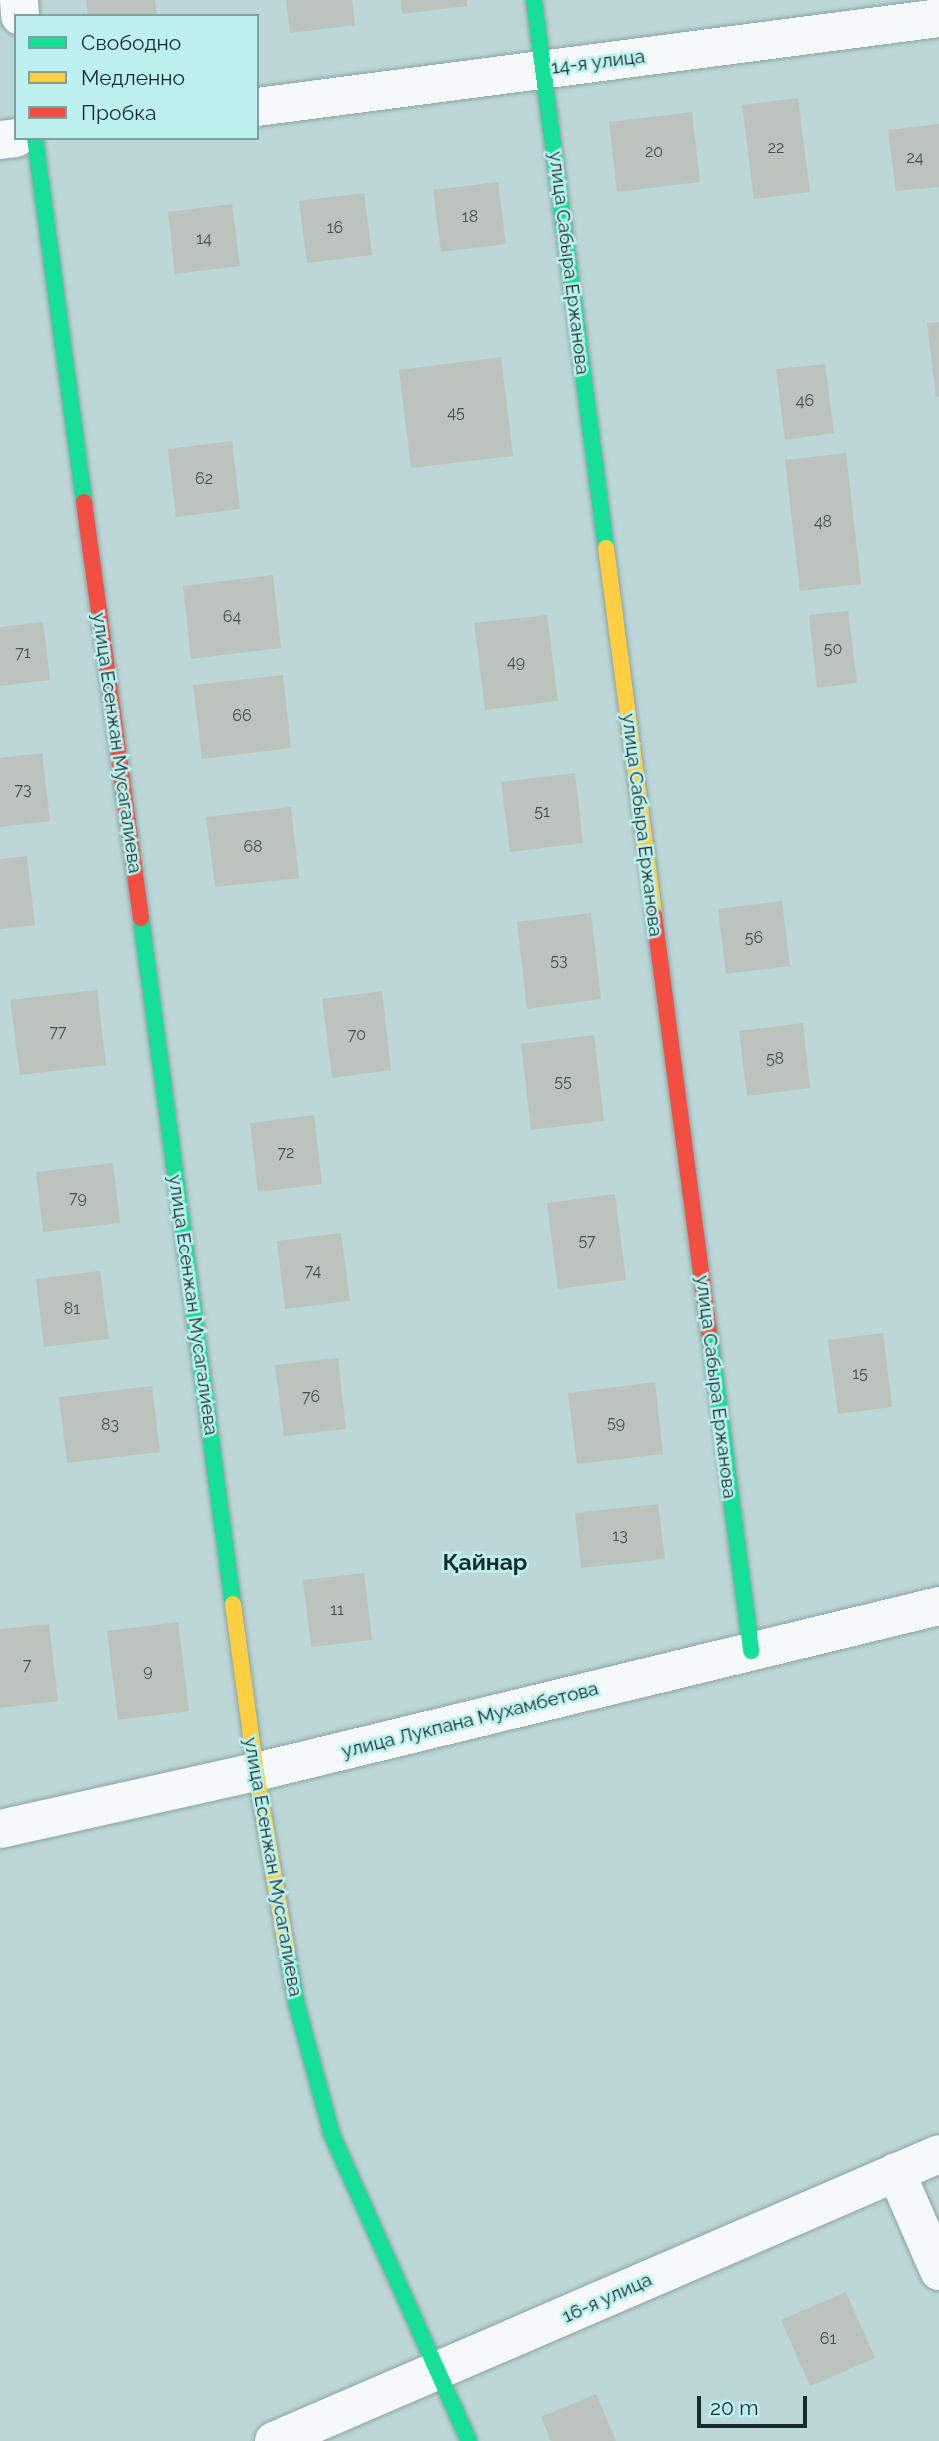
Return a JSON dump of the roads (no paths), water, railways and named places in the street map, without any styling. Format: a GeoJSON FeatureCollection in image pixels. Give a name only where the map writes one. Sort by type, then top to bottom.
{"type":"FeatureCollection","features":[{"type":"Feature","properties":{"kind":"street","name":"улица Сабыра Ержанова"},"geometry":{"type":"LineString","coordinates":[[534,0],[751,1651]]}},
{"type":"Feature","properties":{"kind":"street","name":"14-я улица"},"geometry":{"type":"LineString","coordinates":[[259,107],[939,18]]}},
{"type":"Feature","properties":{"kind":"street","name":"улица Есенжан Мусагалиева"},"geometry":{"type":"LineString","coordinates":[[35,140],[256,1772],[296,2006],[332,2135],[440,2371],[469,2441]]}},
{"type":"Feature","properties":{"kind":"street","name":"улица Лукпана Мухамбетова"},"geometry":{"type":"LineString","coordinates":[[0,1829],[256,1772],[939,1606]]}},
{"type":"Feature","properties":{"kind":"street","name":"16-я улица"},"geometry":{"type":"LineString","coordinates":[[274,2441],[939,2154]]}},
{"type":"Feature","properties":{"kind":"street"},"geometry":{"type":"LineString","coordinates":[[896,2172],[939,2271]]}},
{"type":"Feature","properties":{"kind":"district","name":"Қайнар"},"geometry":{"type":"Point","coordinates":[485,1562]}}]}
